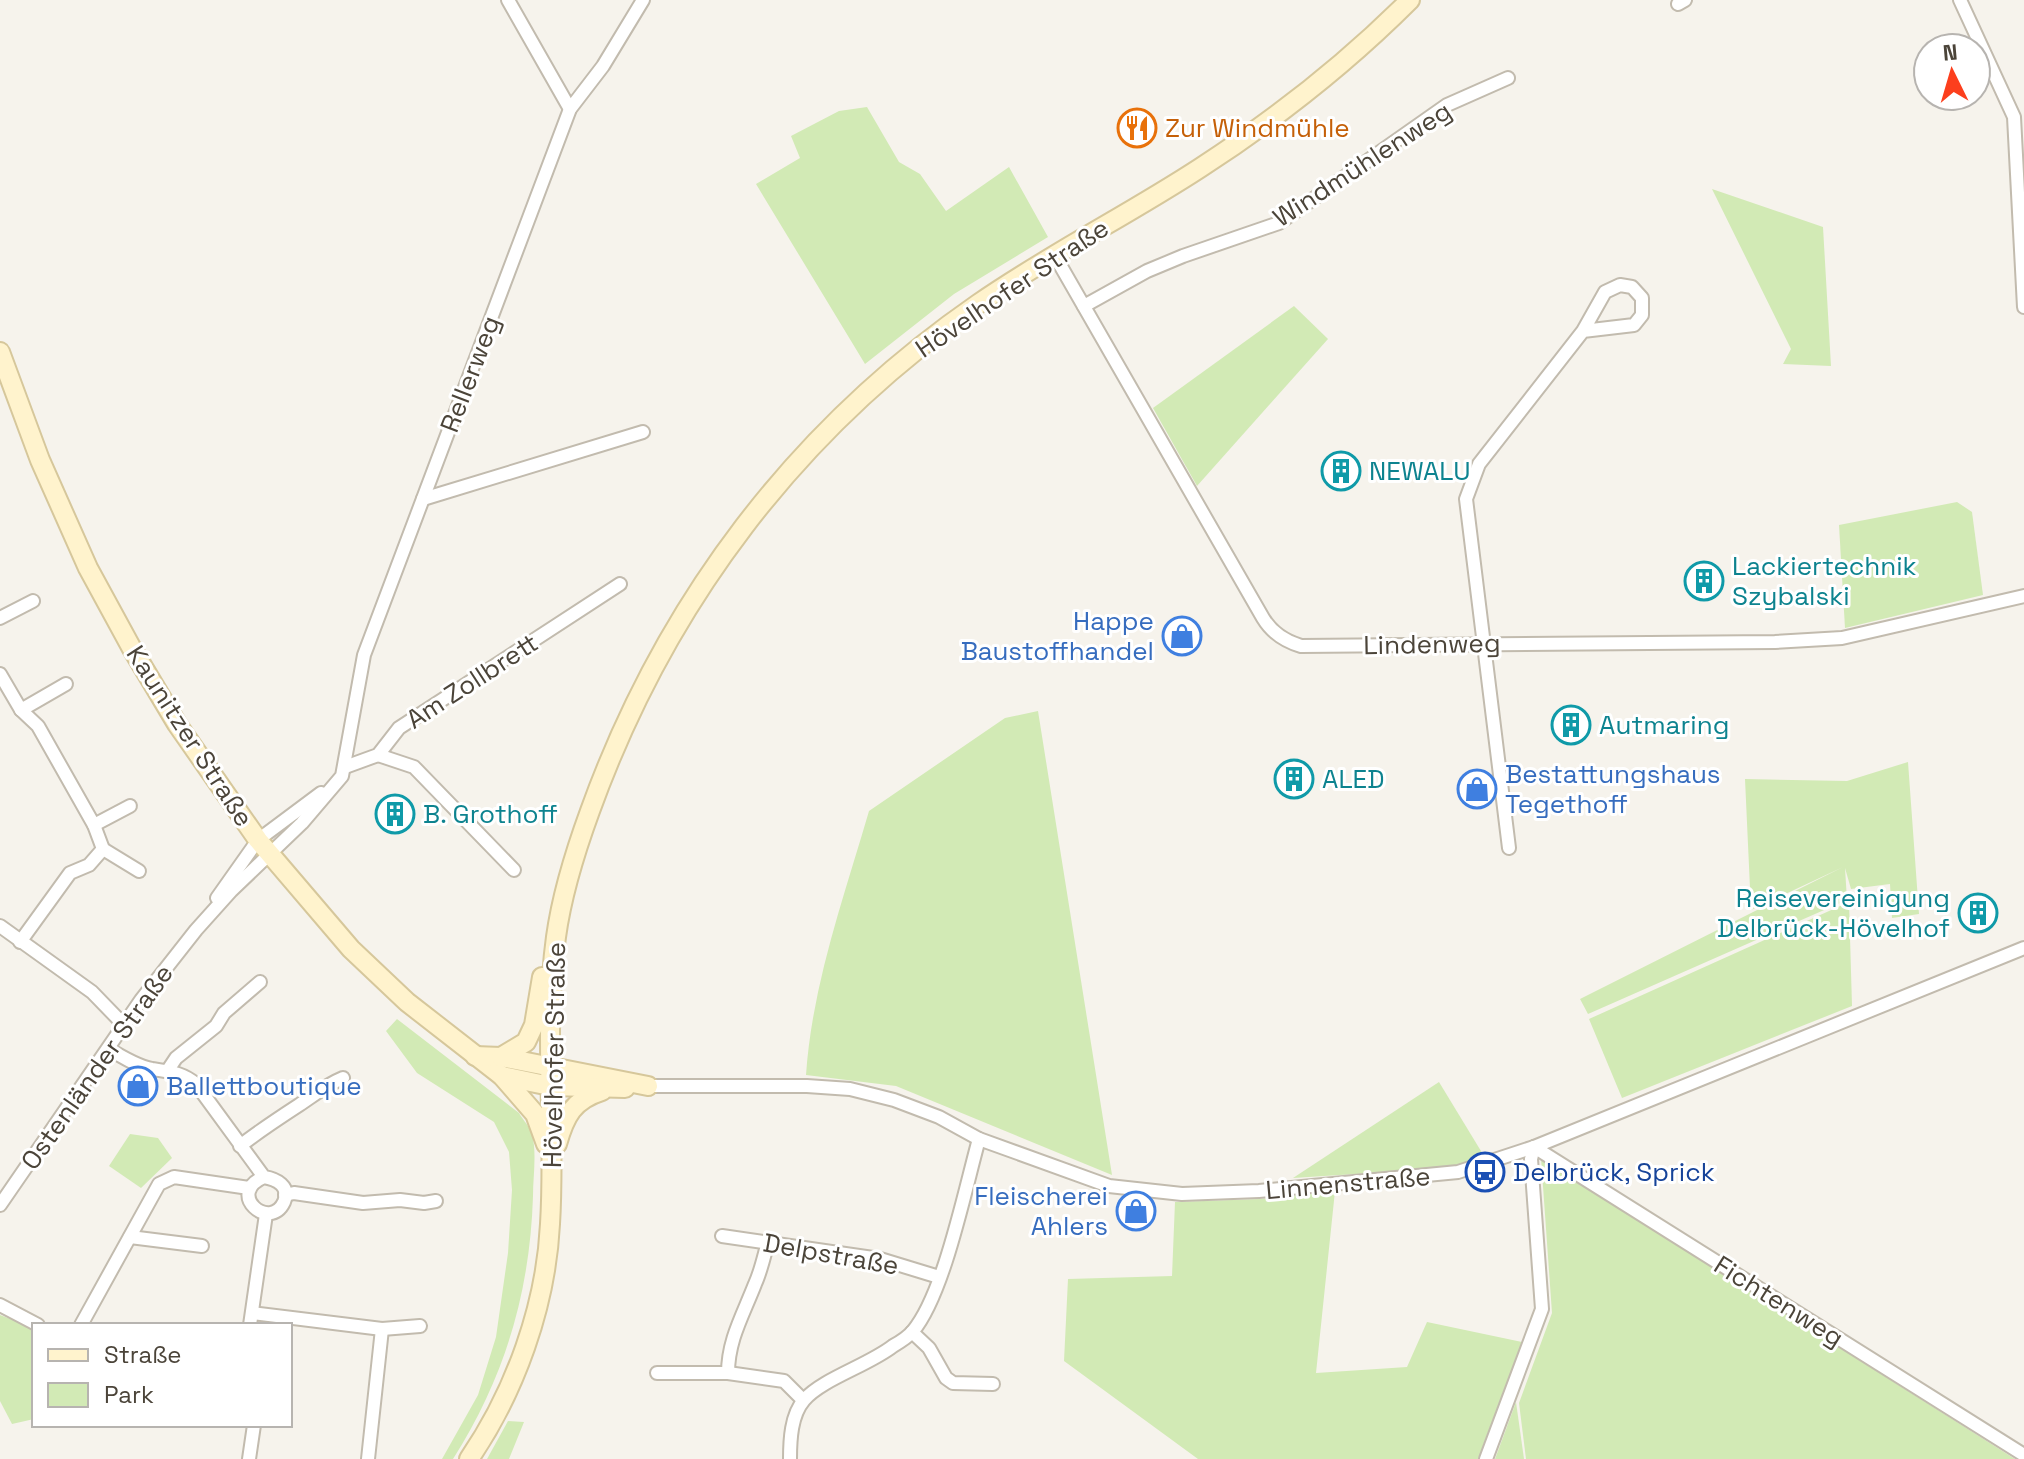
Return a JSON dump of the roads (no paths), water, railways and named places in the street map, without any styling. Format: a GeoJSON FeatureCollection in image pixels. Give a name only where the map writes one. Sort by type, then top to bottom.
{"type":"FeatureCollection","features":[{"type":"Feature","properties":{"kind":"main road","name":"Hövelhofer Straße"},"geometry":{"type":"LineString","coordinates":[[469,1459],[500,1405],[542,1292],[550,1229],[550,1077],[555,941],[569,871],[624,728],[667,643],[712,568],[794,463],[896,366],[955,320],[1197,170],[1274,117],[1325,77],[1410,0]]}},
{"type":"Feature","properties":{"kind":"main road","name":"Kaunitzer Straße"},"geometry":{"type":"LineString","coordinates":[[0,352],[40,460],[88,568],[177,724],[264,847],[351,949],[407,1002],[475,1056],[502,1066]]}},
{"type":"Feature","properties":{"kind":"main road"},"geometry":{"type":"LineString","coordinates":[[502,1066],[526,1042],[534,1025],[544,965],[555,941]]}},
{"type":"Feature","properties":{"kind":"main road"},"geometry":{"type":"LineString","coordinates":[[502,1066],[608,1089]]}},
{"type":"Feature","properties":{"kind":"main road"},"geometry":{"type":"LineString","coordinates":[[502,1066],[535,1114],[552,1162]]}},
{"type":"Feature","properties":{"kind":"main road"},"geometry":{"type":"LineString","coordinates":[[550,1077],[648,1086]]}},
{"type":"Feature","properties":{"kind":"main road"},"geometry":{"type":"LineString","coordinates":[[552,1162],[564,1119],[584,1097],[608,1089],[648,1086]]}},
{"type":"Feature","properties":{"kind":"street"},"geometry":{"type":"LineString","coordinates":[[508,0],[570,109]]}},
{"type":"Feature","properties":{"kind":"street","name":"Rellerweg"},"geometry":{"type":"LineString","coordinates":[[345,767],[364,655],[570,109],[603,66],[643,0]]}},
{"type":"Feature","properties":{"kind":"street"},"geometry":{"type":"LineString","coordinates":[[1960,0],[2014,117],[2024,307]]}},
{"type":"Feature","properties":{"kind":"street","name":"Windmühlenweg"},"geometry":{"type":"LineString","coordinates":[[1084,306],[1147,271],[1291,217],[1447,105],[1508,78]]}},
{"type":"Feature","properties":{"kind":"street","name":"Lindenweg"},"geometry":{"type":"LineString","coordinates":[[1055,256],[1269,629],[1288,642],[1301,646],[1775,642],[1842,638],[2024,596]]}},
{"type":"Feature","properties":{"kind":"street"},"geometry":{"type":"LineString","coordinates":[[1509,848],[1466,499],[1479,464],[1583,331],[1605,292],[1620,285],[1632,287],[1642,298],[1642,315],[1634,325],[1583,331]]}},
{"type":"Feature","properties":{"kind":"street"},"geometry":{"type":"LineString","coordinates":[[423,499],[643,432]]}},
{"type":"Feature","properties":{"kind":"street","name":"Am Zollbrett"},"geometry":{"type":"LineString","coordinates":[[345,767],[378,755],[399,728],[620,584]]}},
{"type":"Feature","properties":{"kind":"street"},"geometry":{"type":"LineString","coordinates":[[0,618],[33,601]]}},
{"type":"Feature","properties":{"kind":"street"},"geometry":{"type":"LineString","coordinates":[[0,674],[21,710],[38,726],[94,825],[103,849],[139,871]]}},
{"type":"Feature","properties":{"kind":"street"},"geometry":{"type":"LineString","coordinates":[[21,710],[66,684]]}},
{"type":"Feature","properties":{"kind":"street"},"geometry":{"type":"LineString","coordinates":[[378,755],[414,767],[514,870]]}},
{"type":"Feature","properties":{"kind":"street"},"geometry":{"type":"LineString","coordinates":[[264,847],[293,812],[335,783],[345,767]]}},
{"type":"Feature","properties":{"kind":"street"},"geometry":{"type":"LineString","coordinates":[[94,825],[130,806]]}},
{"type":"Feature","properties":{"kind":"street","name":"Ostenländer Straße"},"geometry":{"type":"LineString","coordinates":[[0,1205],[124,1025],[264,847]]}},
{"type":"Feature","properties":{"kind":"street"},"geometry":{"type":"LineString","coordinates":[[20,942],[70,873],[89,865],[103,849]]}},
{"type":"Feature","properties":{"kind":"street"},"geometry":{"type":"LineString","coordinates":[[0,926],[92,992],[124,1025]]}},
{"type":"Feature","properties":{"kind":"street","name":"Linnenstraße"},"geometry":{"type":"LineString","coordinates":[[648,1086],[850,1089],[894,1100],[939,1117],[979,1139],[1109,1186],[1182,1194],[1259,1191],[1458,1172],[1534,1147],[2024,948]]}},
{"type":"Feature","properties":{"kind":"street"},"geometry":{"type":"LineString","coordinates":[[168,1070],[176,1058],[216,1026],[224,1013],[260,982]]}},
{"type":"Feature","properties":{"kind":"street"},"geometry":{"type":"LineString","coordinates":[[109,1049],[150,1068],[182,1073],[196,1084],[264,1177]]}},
{"type":"Feature","properties":{"kind":"street"},"geometry":{"type":"LineString","coordinates":[[240,1146],[284,1112],[297,1107],[325,1085],[343,1078]]}},
{"type":"Feature","properties":{"kind":"street"},"geometry":{"type":"LineString","coordinates":[[790,1459],[794,1419],[803,1400],[884,1353],[912,1332],[928,1306],[979,1139]]}},
{"type":"Feature","properties":{"kind":"street"},"geometry":{"type":"LineString","coordinates":[[1486,1459],[1542,1309],[1531,1159],[1534,1147]]}},
{"type":"Feature","properties":{"kind":"street","name":"Fichtenweg"},"geometry":{"type":"LineString","coordinates":[[1534,1147],[2024,1455]]}},
{"type":"Feature","properties":{"kind":"street"},"geometry":{"type":"LineString","coordinates":[[82,1323],[155,1189],[166,1179],[174,1177],[249,1188]]}},
{"type":"Feature","properties":{"kind":"street"},"geometry":{"type":"LineString","coordinates":[[264,1177],[276,1179],[283,1185],[285,1195],[283,1204],[275,1212],[266,1214],[254,1209],[249,1199],[249,1188],[264,1177]]}},
{"type":"Feature","properties":{"kind":"street"},"geometry":{"type":"LineString","coordinates":[[285,1195],[294,1193],[363,1203],[436,1201]]}},
{"type":"Feature","properties":{"kind":"street"},"geometry":{"type":"LineString","coordinates":[[266,1214],[251,1319],[382,1329],[420,1326]]}},
{"type":"Feature","properties":{"kind":"street","name":"Delpstraße"},"geometry":{"type":"LineString","coordinates":[[722,1236],[880,1259],[939,1277]]}},
{"type":"Feature","properties":{"kind":"street"},"geometry":{"type":"LineString","coordinates":[[130,1237],[202,1246]]}},
{"type":"Feature","properties":{"kind":"street"},"geometry":{"type":"LineString","coordinates":[[728,1373],[728,1352],[739,1318],[757,1282],[768,1242]]}},
{"type":"Feature","properties":{"kind":"street"},"geometry":{"type":"LineString","coordinates":[[0,1305],[34,1323]]}},
{"type":"Feature","properties":{"kind":"street"},"geometry":{"type":"LineString","coordinates":[[368,1459],[382,1329]]}},
{"type":"Feature","properties":{"kind":"street"},"geometry":{"type":"LineString","coordinates":[[912,1332],[929,1348],[946,1378],[953,1383],[993,1384]]}},
{"type":"Feature","properties":{"kind":"street"},"geometry":{"type":"LineString","coordinates":[[657,1373],[728,1373],[784,1381],[803,1400]]}},
{"type":"Feature","properties":{"kind":"street"},"geometry":{"type":"LineString","coordinates":[[249,1459],[254,1427]]}},
{"type":"Feature","properties":{"kind":"place","name":"Zur Windmühle"},"geometry":{"type":"Point","coordinates":[1137,128]}},
{"type":"Feature","properties":{"kind":"place","name":"NEWALU"},"geometry":{"type":"Point","coordinates":[1341,471]}},
{"type":"Feature","properties":{"kind":"place","name":"Lackiertechnik Szybalski"},"geometry":{"type":"Point","coordinates":[1704,581]}},
{"type":"Feature","properties":{"kind":"place","name":"Happe Baustoffhandel"},"geometry":{"type":"Point","coordinates":[1182,636]}},
{"type":"Feature","properties":{"kind":"place","name":"Autmaring"},"geometry":{"type":"Point","coordinates":[1571,725]}},
{"type":"Feature","properties":{"kind":"place","name":"ALED"},"geometry":{"type":"Point","coordinates":[1294,779]}},
{"type":"Feature","properties":{"kind":"place","name":"Bestattungshaus Tegethoff"},"geometry":{"type":"Point","coordinates":[1477,789]}},
{"type":"Feature","properties":{"kind":"place","name":"B. Grothoff"},"geometry":{"type":"Point","coordinates":[395,814]}},
{"type":"Feature","properties":{"kind":"place","name":"Reisevereinigung Delbrück-Hövelhof"},"geometry":{"type":"Point","coordinates":[1978,913]}},
{"type":"Feature","properties":{"kind":"place","name":"Ballettboutique"},"geometry":{"type":"Point","coordinates":[138,1086]}},
{"type":"Feature","properties":{"kind":"place","name":"Delbrück, Sprick"},"geometry":{"type":"Point","coordinates":[1485,1172]}},
{"type":"Feature","properties":{"kind":"place","name":"Fleischerei Ahlers"},"geometry":{"type":"Point","coordinates":[1136,1211]}}]}
